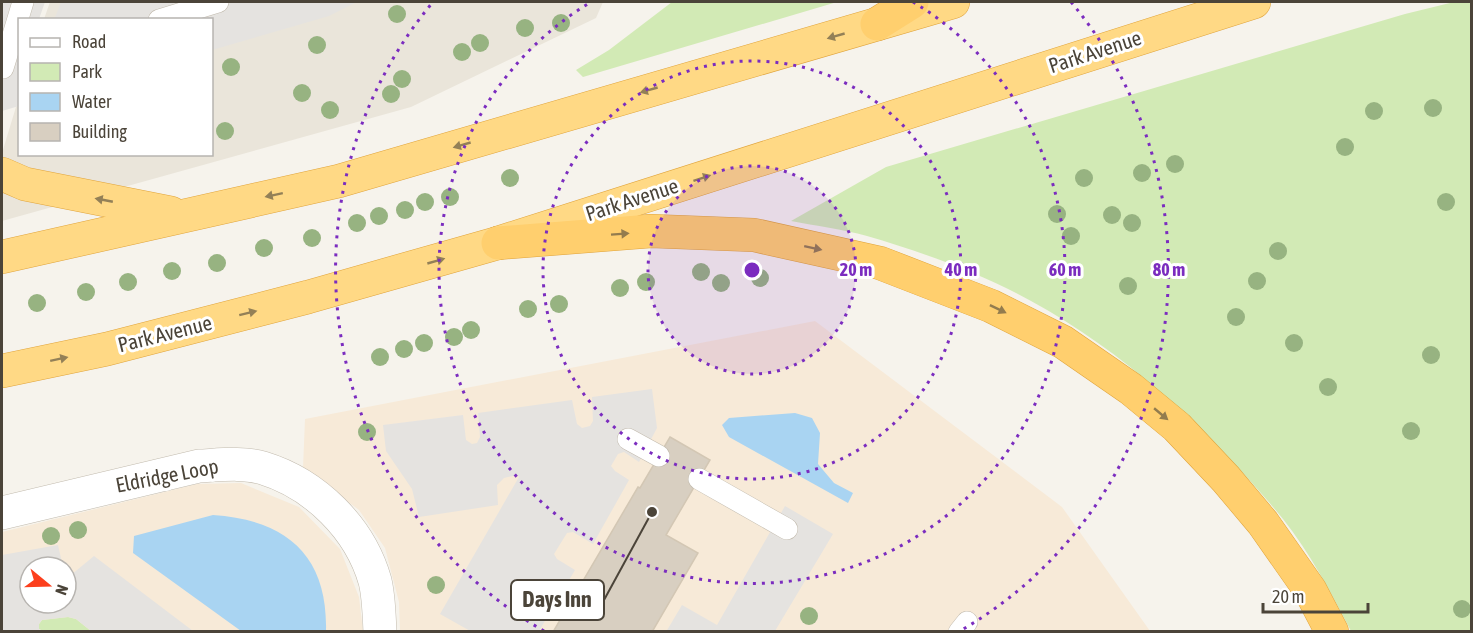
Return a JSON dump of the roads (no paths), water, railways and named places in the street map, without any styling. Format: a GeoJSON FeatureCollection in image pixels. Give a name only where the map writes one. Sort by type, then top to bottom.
{"type":"FeatureCollection","features":[{"type":"Feature","properties":{"kind":"highway"},"geometry":{"type":"LineString","coordinates":[[877,24],[912,2]]}},
{"type":"Feature","properties":{"kind":"highway"},"geometry":{"type":"LineString","coordinates":[[2,257],[339,181],[953,2]]}},
{"type":"Feature","properties":{"kind":"highway","name":"Park Avenue"},"geometry":{"type":"LineString","coordinates":[[2,371],[107,349],[308,297],[498,243],[1254,2]]}},
{"type":"Feature","properties":{"kind":"highway"},"geometry":{"type":"LineString","coordinates":[[2,174],[25,184],[182,215]]}},
{"type":"Feature","properties":{"kind":"highway"},"geometry":{"type":"LineString","coordinates":[[498,243],[651,231],[754,236],[880,263],[991,306],[1063,342],[1131,388],[1176,427],[1226,479],[1263,523],[1310,590],[1332,632]]}},
{"type":"Feature","properties":{"kind":"street","name":"Eldridge Loop"},"geometry":{"type":"LineString","coordinates":[[2,513],[199,466],[230,464],[262,468],[295,481],[315,493],[349,530],[365,556],[375,582],[380,632]]}},
{"type":"Feature","properties":{"kind":"lane"},"geometry":{"type":"LineString","coordinates":[[166,18],[218,2]]}},
{"type":"Feature","properties":{"kind":"lane"},"geometry":{"type":"LineString","coordinates":[[8,66],[15,7]]}},
{"type":"Feature","properties":{"kind":"lane"},"geometry":{"type":"LineString","coordinates":[[628,439],[659,456]]}},
{"type":"Feature","properties":{"kind":"lane"},"geometry":{"type":"LineString","coordinates":[[699,478],[787,529]]}},
{"type":"Feature","properties":{"kind":"water"},"geometry":{"type":"Polygon","coordinates":[[[795,413],[812,418],[820,433],[818,464],[834,483],[853,493],[848,503],[729,437],[722,425],[729,418],[795,413]]]}},
{"type":"Feature","properties":{"kind":"water"},"geometry":{"type":"Polygon","coordinates":[[[213,515],[239,518],[262,525],[298,546],[310,562],[319,582],[325,604],[326,631],[241,631],[133,553],[134,536],[213,515]]]}},
{"type":"Feature","properties":{"kind":"place","name":"Days Inn"},"geometry":{"type":"Point","coordinates":[652,512]}}]}
